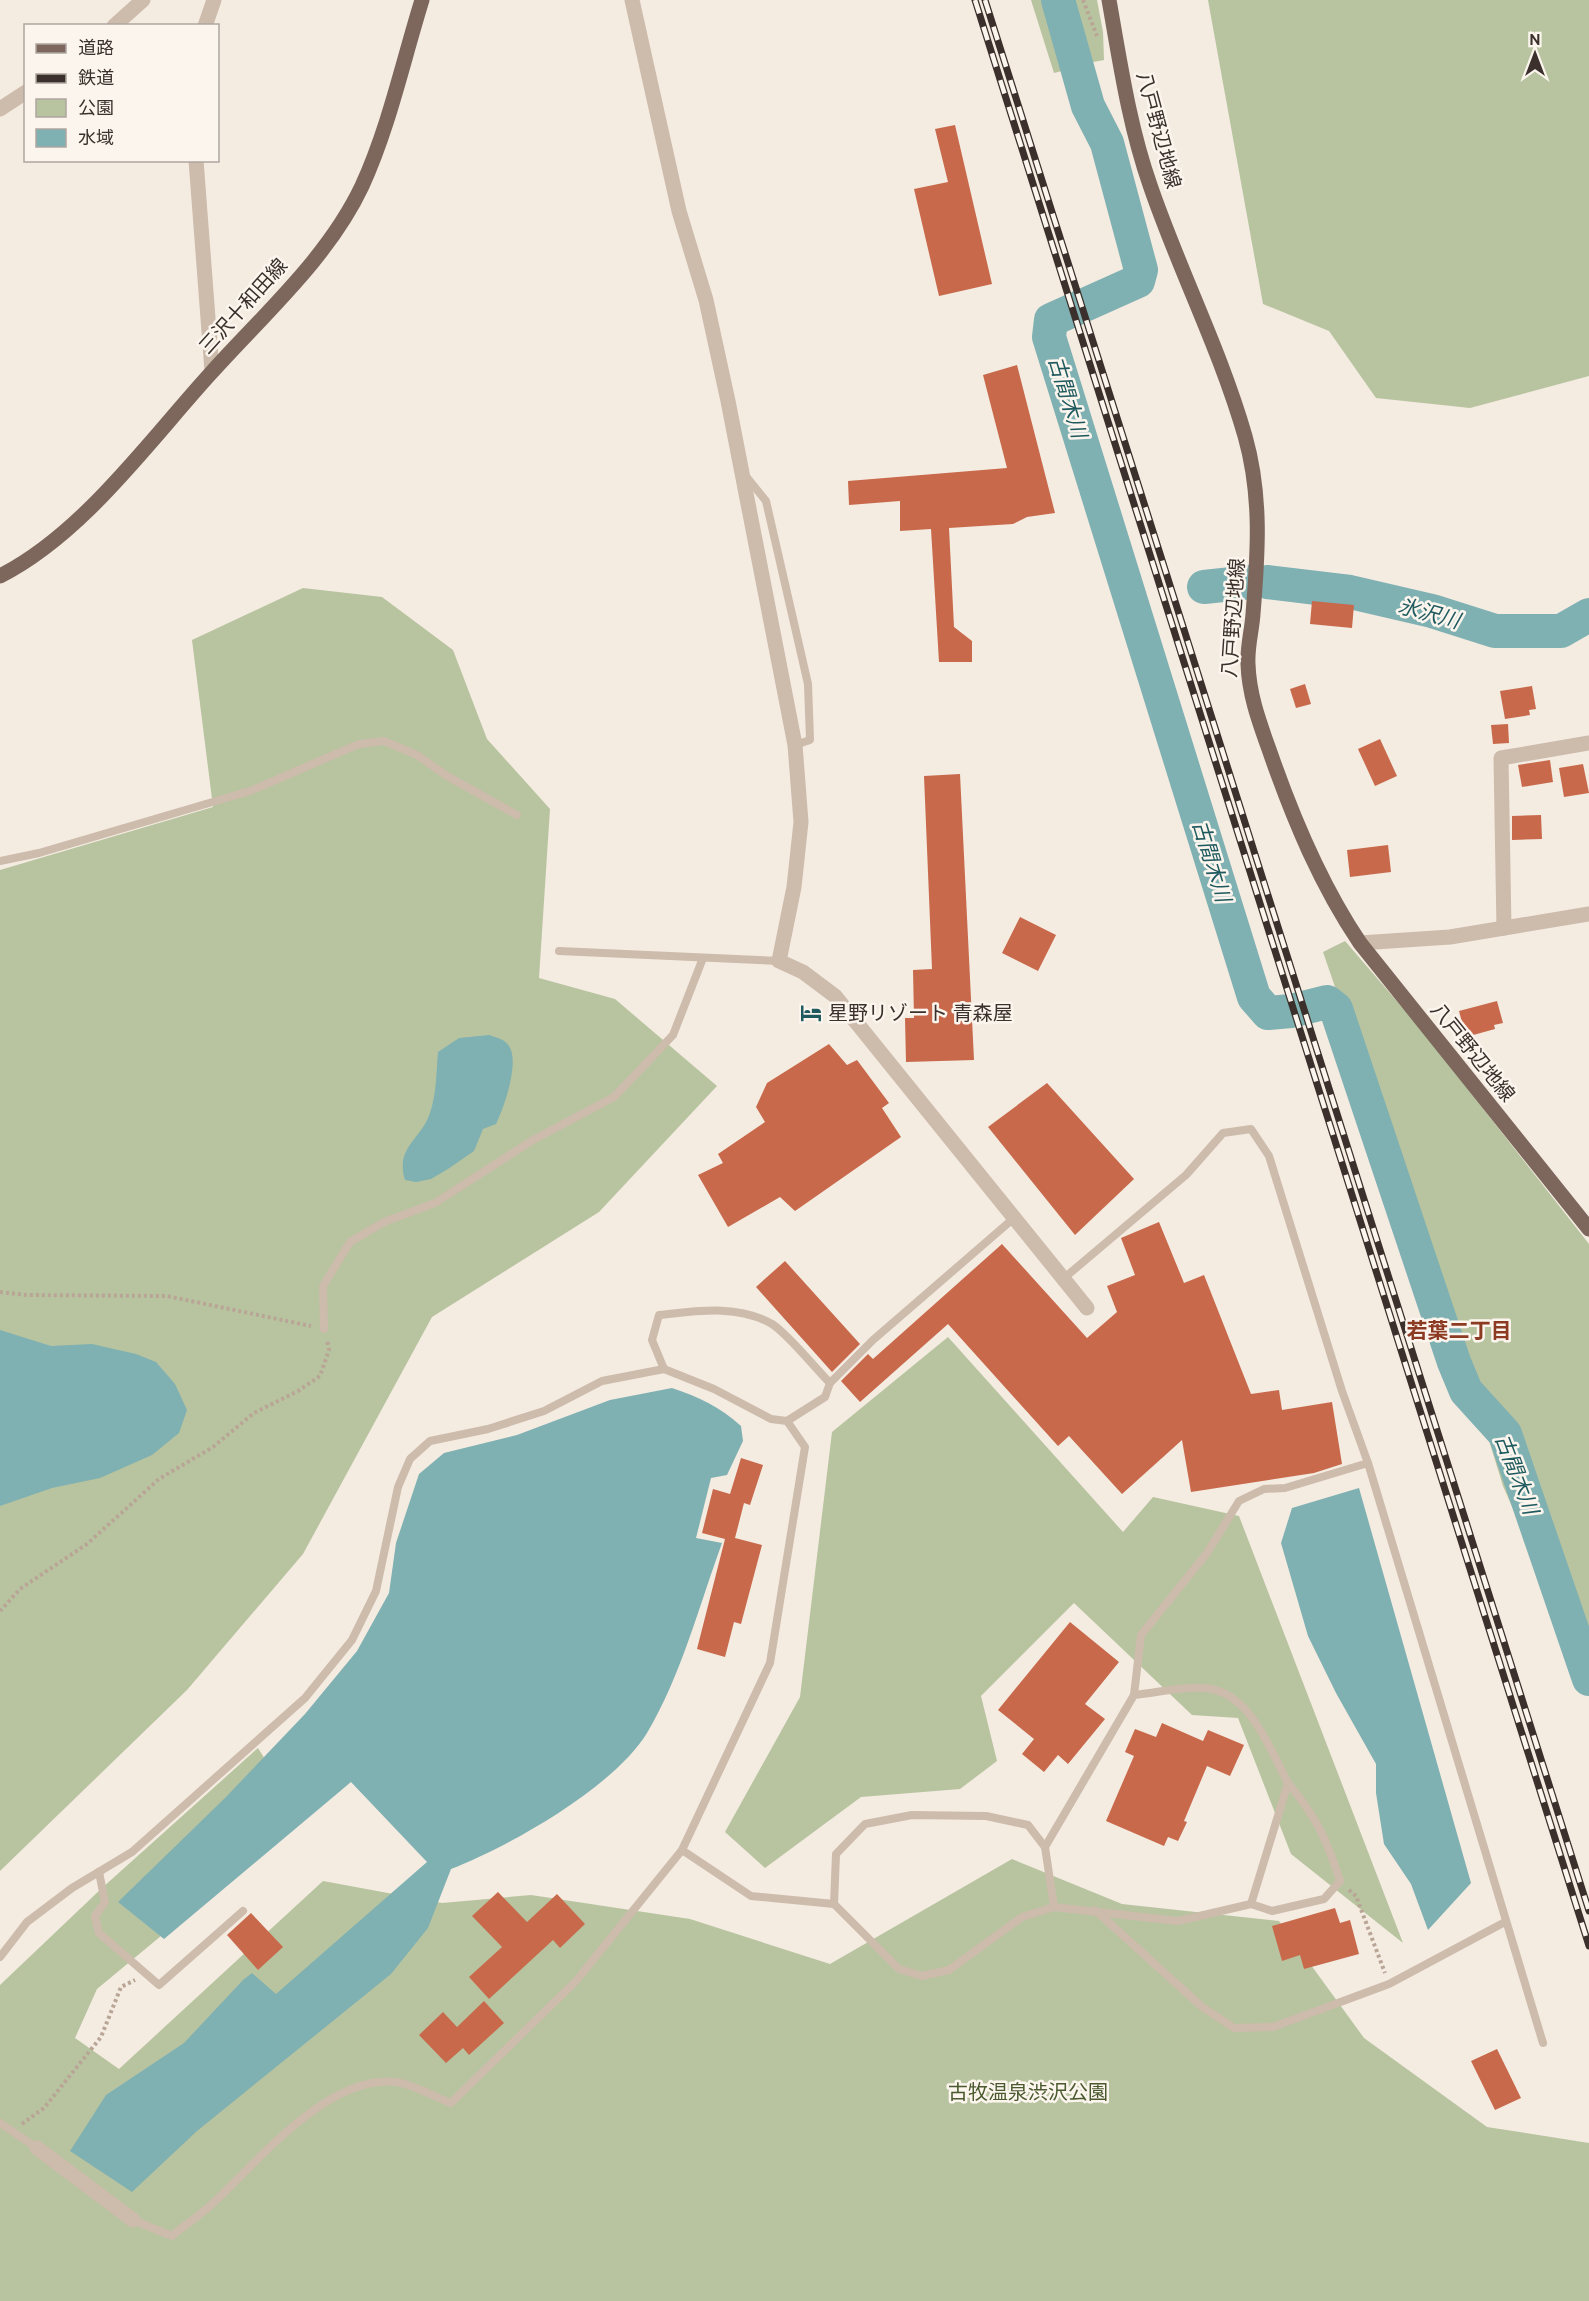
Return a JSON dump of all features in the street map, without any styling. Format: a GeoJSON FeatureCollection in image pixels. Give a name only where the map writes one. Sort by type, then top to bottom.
{"type":"FeatureCollection","features":[{"type":"Feature","properties":{"kind":"main road","name":"三沢十和田線"},"geometry":{"type":"LineString","coordinates":[[0,576],[19,567],[68,529],[302,274],[335,231],[361,187],[378,143],[422,0]]}},
{"type":"Feature","properties":{"kind":"main road","name":"八戸野辺地線"},"geometry":{"type":"LineString","coordinates":[[1109,0],[1125,93],[1150,184],[1209,330],[1245,437],[1258,497],[1258,551],[1247,660],[1250,693],[1309,854],[1333,903],[1360,943],[1589,1229]]}},
{"type":"Feature","properties":{"kind":"street"},"geometry":{"type":"LineString","coordinates":[[116,24],[143,0]]}},
{"type":"Feature","properties":{"kind":"street"},"geometry":{"type":"LineString","coordinates":[[206,24],[214,0]]}},
{"type":"Feature","properties":{"kind":"street"},"geometry":{"type":"LineString","coordinates":[[632,0],[679,211],[706,300],[795,745],[801,822],[794,887],[779,962],[803,972],[835,996],[1087,1308]]}},
{"type":"Feature","properties":{"kind":"street"},"geometry":{"type":"LineString","coordinates":[[0,109],[24,93]]}},
{"type":"Feature","properties":{"kind":"street"},"geometry":{"type":"LineString","coordinates":[[196,162],[212,371]]}},
{"type":"Feature","properties":{"kind":"street"},"geometry":{"type":"LineString","coordinates":[[1504,928],[1501,758],[1589,743]]}},
{"type":"Feature","properties":{"kind":"street"},"geometry":{"type":"LineString","coordinates":[[1360,943],[1450,937],[1589,914]]}},
{"type":"Feature","properties":{"kind":"street"},"geometry":{"type":"LineString","coordinates":[[37,2148],[133,2220]]}},
{"type":"Feature","properties":{"kind":"lane"},"geometry":{"type":"LineString","coordinates":[[741,470],[766,501],[808,684],[810,740],[795,745]]}},
{"type":"Feature","properties":{"kind":"lane"},"geometry":{"type":"LineString","coordinates":[[0,861],[39,853],[250,791],[359,744],[384,741],[417,756],[447,776],[517,815]]}},
{"type":"Feature","properties":{"kind":"lane"},"geometry":{"type":"LineString","coordinates":[[560,951],[779,962]]}},
{"type":"Feature","properties":{"kind":"lane"},"geometry":{"type":"LineString","coordinates":[[324,1329],[323,1286],[350,1242],[384,1222],[435,1203],[533,1140],[614,1097],[673,1035],[703,958]]}},
{"type":"Feature","properties":{"kind":"lane"},"geometry":{"type":"LineString","coordinates":[[1063,1279],[1186,1175],[1223,1132],[1251,1129],[1269,1156],[1342,1391],[1368,1463],[1505,1922],[1544,2043]]}},
{"type":"Feature","properties":{"kind":"lane"},"geometry":{"type":"LineString","coordinates":[[0,1957],[27,1922],[132,1852],[305,1698],[352,1640],[376,1591],[398,1487],[410,1459],[430,1442],[488,1429],[544,1411],[602,1381],[664,1369],[714,1389],[771,1419],[787,1421],[825,1397],[830,1383],[873,1340],[1014,1218]]}},
{"type":"Feature","properties":{"kind":"lane"},"geometry":{"type":"LineString","coordinates":[[664,1369],[652,1340],[659,1315],[708,1310],[741,1312],[772,1324],[830,1383]]}},
{"type":"Feature","properties":{"kind":"lane"},"geometry":{"type":"LineString","coordinates":[[133,2220],[172,2236],[210,2206],[267,2150],[322,2103],[361,2085],[396,2082],[451,2103],[576,1981],[682,1850],[770,1663],[805,1447],[787,1421]]}},
{"type":"Feature","properties":{"kind":"lane"},"geometry":{"type":"LineString","coordinates":[[1046,1847],[1134,1695],[1140,1635],[1207,1553],[1239,1501],[1264,1489],[1285,1488],[1368,1463]]}},
{"type":"Feature","properties":{"kind":"lane"},"geometry":{"type":"LineString","coordinates":[[682,1850],[751,1896],[834,1904],[899,1969],[922,1976],[949,1970],[1022,1917],[1054,1907],[1178,1921],[1251,1904],[1272,1911],[1324,1899],[1340,1881],[1314,1815],[1288,1783],[1252,1717],[1224,1692],[1202,1688],[1134,1695]]}},
{"type":"Feature","properties":{"kind":"lane"},"geometry":{"type":"LineString","coordinates":[[1251,1904],[1288,1783]]}},
{"type":"Feature","properties":{"kind":"lane"},"geometry":{"type":"LineString","coordinates":[[834,1904],[837,1854],[866,1824],[912,1815],[986,1816],[1028,1825],[1046,1847],[1054,1907]]}},
{"type":"Feature","properties":{"kind":"lane"},"geometry":{"type":"LineString","coordinates":[[99,1872],[105,1902],[95,1916],[99,1933],[159,1985],[243,1911]]}},
{"type":"Feature","properties":{"kind":"lane"},"geometry":{"type":"LineString","coordinates":[[1095,1910],[1201,2006],[1234,2028],[1273,2027],[1389,1984],[1505,1922]]}},
{"type":"Feature","properties":{"kind":"lane"},"geometry":{"type":"LineString","coordinates":[[0,2123],[37,2148]]}},
{"type":"Feature","properties":{"kind":"path"},"geometry":{"type":"LineString","coordinates":[[0,1292],[27,1295],[167,1296],[260,1318],[324,1329],[329,1350],[320,1376],[298,1391],[255,1413],[213,1447],[159,1479],[87,1544],[20,1589],[0,1611]]}},
{"type":"Feature","properties":{"kind":"path"},"geometry":{"type":"LineString","coordinates":[[1340,1881],[1356,1896],[1389,1984]]}},
{"type":"Feature","properties":{"kind":"path"},"geometry":{"type":"LineString","coordinates":[[12,2131],[44,2108],[100,2037],[121,1987],[146,1974]]}},
{"type":"Feature","properties":{"kind":"green space"},"geometry":{"type":"Polygon","coordinates":[[[1031,0],[1044,0],[1066,70],[1054,73],[1031,0]]]}},
{"type":"Feature","properties":{"kind":"green space"},"geometry":{"type":"Polygon","coordinates":[[[1067,0],[1097,0],[1103,32],[1104,60],[1088,63],[1067,0]]]}},
{"type":"Feature","properties":{"kind":"green space"},"geometry":{"type":"Polygon","coordinates":[[[1208,0],[1589,0],[1589,376],[1470,408],[1376,398],[1329,331],[1263,304],[1208,0]]]}},
{"type":"Feature","properties":{"kind":"green space"},"geometry":{"type":"Polygon","coordinates":[[[303,588],[382,597],[453,650],[487,739],[550,809],[539,978],[615,999],[717,1086],[599,1212],[432,1317],[303,1554],[187,1690],[0,1871],[0,870],[213,807],[192,640],[303,588]]]}},
{"type":"Feature","properties":{"kind":"green space"},"geometry":{"type":"Polygon","coordinates":[[[1345,941],[1420,1028],[1589,1244],[1589,1672],[1578,1656],[1503,1486],[1470,1379],[1323,952],[1345,941]]]}},
{"type":"Feature","properties":{"kind":"green space"},"geometry":{"type":"Polygon","coordinates":[[[948,1337],[1123,1532],[1153,1497],[1239,1516],[1403,1943],[1291,1854],[1238,1718],[1192,1715],[1074,1603],[981,1696],[997,1761],[960,1789],[861,1797],[765,1868],[725,1832],[800,1697],[832,1432],[948,1337]]]}},
{"type":"Feature","properties":{"kind":"green space","name":"古牧温泉渋沢公園"},"geometry":{"type":"Polygon","coordinates":[[[258,1748],[302,1819],[97,1989],[75,2038],[119,2069],[323,1881],[442,1903],[531,1895],[690,1919],[830,1964],[1012,1859],[1122,1904],[1279,1921],[1364,2038],[1487,2127],[1589,2143],[1589,2301],[0,2301],[0,1985],[102,1888],[258,1748]]]}},
{"type":"Feature","properties":{"kind":"water"},"geometry":{"type":"Polygon","coordinates":[[[1044,0],[1067,0],[1088,63],[1066,70],[1044,0]]]}},
{"type":"Feature","properties":{"kind":"water"},"geometry":{"type":"Polygon","coordinates":[[[489,1035],[509,1046],[513,1063],[507,1097],[496,1124],[483,1129],[474,1151],[448,1169],[431,1179],[416,1182],[405,1180],[403,1159],[430,1113],[435,1090],[438,1052],[459,1038],[489,1035]]]}},
{"type":"Feature","properties":{"kind":"water"},"geometry":{"type":"Polygon","coordinates":[[[0,1330],[51,1346],[92,1344],[136,1354],[156,1362],[175,1384],[187,1410],[179,1433],[152,1455],[100,1478],[52,1488],[0,1506],[0,1330]]]}},
{"type":"Feature","properties":{"kind":"water"},"geometry":{"type":"Polygon","coordinates":[[[672,1388],[700,1399],[725,1413],[741,1426],[743,1441],[727,1475],[711,1478],[696,1538],[722,1543],[670,1688],[647,1733],[631,1754],[586,1794],[558,1813],[502,1846],[451,1869],[428,1928],[391,1974],[197,2131],[132,2192],[70,2151],[106,2095],[184,2043],[243,1980],[252,1973],[276,1994],[427,1862],[351,1782],[164,1939],[118,1902],[226,1797],[305,1714],[357,1651],[389,1593],[396,1543],[419,1474],[444,1453],[517,1435],[610,1400],[672,1388]]]}},
{"type":"Feature","properties":{"kind":"water"},"geometry":{"type":"Polygon","coordinates":[[[1359,1488],[1471,1883],[1428,1930],[1411,1884],[1384,1844],[1376,1793],[1376,1764],[1336,1693],[1308,1636],[1281,1543],[1292,1508],[1359,1488]]]}},
{"type":"Feature","properties":{"kind":"building"},"geometry":{"type":"Polygon","coordinates":[[[955,125],[992,284],[939,296],[914,189],[948,182],[935,129],[955,125]]]}},
{"type":"Feature","properties":{"kind":"building"},"geometry":{"type":"Polygon","coordinates":[[[1017,365],[1055,513],[1027,517],[1013,524],[949,528],[954,627],[972,641],[972,662],[939,662],[931,529],[900,531],[900,501],[849,505],[848,481],[1007,468],[983,375],[1017,365]]]}},
{"type":"Feature","properties":{"kind":"building"},"geometry":{"type":"Polygon","coordinates":[[[1312,601],[1354,605],[1352,628],[1310,624],[1312,601]]]}},
{"type":"Feature","properties":{"kind":"building"},"geometry":{"type":"Polygon","coordinates":[[[1305,684],[1311,704],[1296,708],[1290,689],[1305,684]]]}},
{"type":"Feature","properties":{"kind":"building"},"geometry":{"type":"Polygon","coordinates":[[[1532,686],[1536,709],[1529,710],[1530,715],[1505,719],[1500,691],[1532,686]]]}},
{"type":"Feature","properties":{"kind":"building"},"geometry":{"type":"Polygon","coordinates":[[[1508,724],[1509,743],[1493,744],[1491,725],[1508,724]]]}},
{"type":"Feature","properties":{"kind":"building"},"geometry":{"type":"Polygon","coordinates":[[[1380,739],[1397,776],[1375,786],[1358,749],[1380,739]]]}},
{"type":"Feature","properties":{"kind":"building"},"geometry":{"type":"Polygon","coordinates":[[[1550,760],[1553,782],[1522,787],[1518,765],[1550,760]]]}},
{"type":"Feature","properties":{"kind":"building"},"geometry":{"type":"Polygon","coordinates":[[[1583,764],[1589,793],[1564,797],[1559,768],[1583,764]]]}},
{"type":"Feature","properties":{"kind":"building"},"geometry":{"type":"Polygon","coordinates":[[[960,774],[974,1060],[906,1062],[905,1018],[914,1018],[913,970],[932,969],[924,776],[960,774]]]}},
{"type":"Feature","properties":{"kind":"building"},"geometry":{"type":"Polygon","coordinates":[[[1541,815],[1542,839],[1512,840],[1512,816],[1541,815]]]}},
{"type":"Feature","properties":{"kind":"building"},"geometry":{"type":"Polygon","coordinates":[[[1388,845],[1391,872],[1350,877],[1347,850],[1388,845]]]}},
{"type":"Feature","properties":{"kind":"building"},"geometry":{"type":"Polygon","coordinates":[[[1020,917],[1056,935],[1038,971],[1002,953],[1020,917]]]}},
{"type":"Feature","properties":{"kind":"building"},"geometry":{"type":"Polygon","coordinates":[[[1497,1001],[1503,1023],[1494,1025],[1495,1029],[1466,1037],[1459,1011],[1497,1001]]]}},
{"type":"Feature","properties":{"kind":"building"},"geometry":{"type":"Polygon","coordinates":[[[829,1044],[847,1065],[857,1060],[889,1103],[882,1108],[901,1137],[795,1211],[780,1197],[728,1227],[698,1175],[723,1163],[718,1154],[765,1122],[756,1107],[767,1083],[829,1044]]]}},
{"type":"Feature","properties":{"kind":"building"},"geometry":{"type":"Polygon","coordinates":[[[1047,1083],[1134,1179],[1075,1235],[988,1127],[1047,1083]]]}},
{"type":"Feature","properties":{"kind":"building"},"geometry":{"type":"Polygon","coordinates":[[[1159,1222],[1184,1283],[1204,1275],[1251,1394],[1279,1390],[1282,1410],[1332,1402],[1342,1464],[1314,1473],[1191,1492],[1182,1440],[1122,1494],[1069,1436],[1058,1446],[948,1324],[860,1402],[841,1381],[868,1354],[873,1359],[1002,1244],[1087,1338],[1117,1312],[1107,1286],[1135,1275],[1121,1238],[1159,1222]]]}},
{"type":"Feature","properties":{"kind":"building"},"geometry":{"type":"Polygon","coordinates":[[[785,1261],[860,1344],[832,1372],[756,1287],[785,1261]]]}},
{"type":"Feature","properties":{"kind":"building"},"geometry":{"type":"Polygon","coordinates":[[[741,1458],[763,1465],[750,1505],[744,1503],[735,1538],[762,1545],[741,1624],[734,1622],[725,1657],[697,1649],[725,1539],[702,1533],[713,1489],[730,1494],[741,1458]]]}},
{"type":"Feature","properties":{"kind":"building"},"geometry":{"type":"Polygon","coordinates":[[[1070,1622],[1119,1662],[1085,1704],[1105,1719],[1068,1764],[1058,1755],[1044,1772],[1022,1754],[1034,1739],[998,1710],[1070,1622]]]}},
{"type":"Feature","properties":{"kind":"building"},"geometry":{"type":"Polygon","coordinates":[[[1162,1723],[1203,1741],[1208,1730],[1244,1745],[1230,1776],[1207,1766],[1178,1841],[1168,1837],[1164,1846],[1106,1821],[1134,1756],[1125,1752],[1135,1729],[1156,1737],[1162,1723]]]}},
{"type":"Feature","properties":{"kind":"building"},"geometry":{"type":"Polygon","coordinates":[[[498,1892],[527,1922],[557,1894],[585,1924],[560,1948],[553,1940],[489,1999],[469,1977],[502,1947],[472,1916],[498,1892]]]}},
{"type":"Feature","properties":{"kind":"building"},"geometry":{"type":"Polygon","coordinates":[[[1335,1908],[1340,1923],[1350,1920],[1359,1954],[1304,1969],[1300,1955],[1282,1961],[1272,1926],[1335,1908]]]}},
{"type":"Feature","properties":{"kind":"building"},"geometry":{"type":"Polygon","coordinates":[[[251,1913],[283,1947],[258,1970],[227,1935],[251,1913]]]}},
{"type":"Feature","properties":{"kind":"building"},"geometry":{"type":"Polygon","coordinates":[[[484,2001],[504,2023],[469,2055],[463,2048],[446,2063],[419,2035],[443,2012],[457,2027],[484,2001]]]}},
{"type":"Feature","properties":{"kind":"building"},"geometry":{"type":"Polygon","coordinates":[[[1497,2049],[1521,2098],[1495,2110],[1471,2061],[1497,2049]]]}},
{"type":"Feature","properties":{"kind":"waterway","name":"古間木川"},"geometry":{"type":"LineString","coordinates":[[1058,0],[1088,106],[1107,143],[1141,270],[1138,281],[1051,320],[1049,337],[1254,997],[1268,1013],[1291,1011],[1327,1002],[1336,1009],[1454,1362],[1466,1391],[1505,1434],[1589,1679]]}},
{"type":"Feature","properties":{"kind":"waterway","name":"氷沢川"},"geometry":{"type":"LineString","coordinates":[[1204,587],[1251,582]]}},
{"type":"Feature","properties":{"kind":"waterway","name":"氷沢川"},"geometry":{"type":"LineString","coordinates":[[1267,582],[1350,592],[1432,611],[1495,631],[1561,631],[1589,615]]}},
{"type":"Feature","properties":{"kind":"railway"},"geometry":{"type":"LineString","coordinates":[[975,0],[1589,1946]]}},
{"type":"Feature","properties":{"kind":"railway"},"geometry":{"type":"LineString","coordinates":[[985,0],[1589,1911]]}},
{"type":"Feature","properties":{"kind":"place","name":"星野リゾート 青森屋"},"geometry":{"type":"Point","coordinates":[811,1013]}},
{"type":"Feature","properties":{"kind":"district","name":"若葉二丁目"},"geometry":{"type":"Point","coordinates":[1459,1330]}}]}
